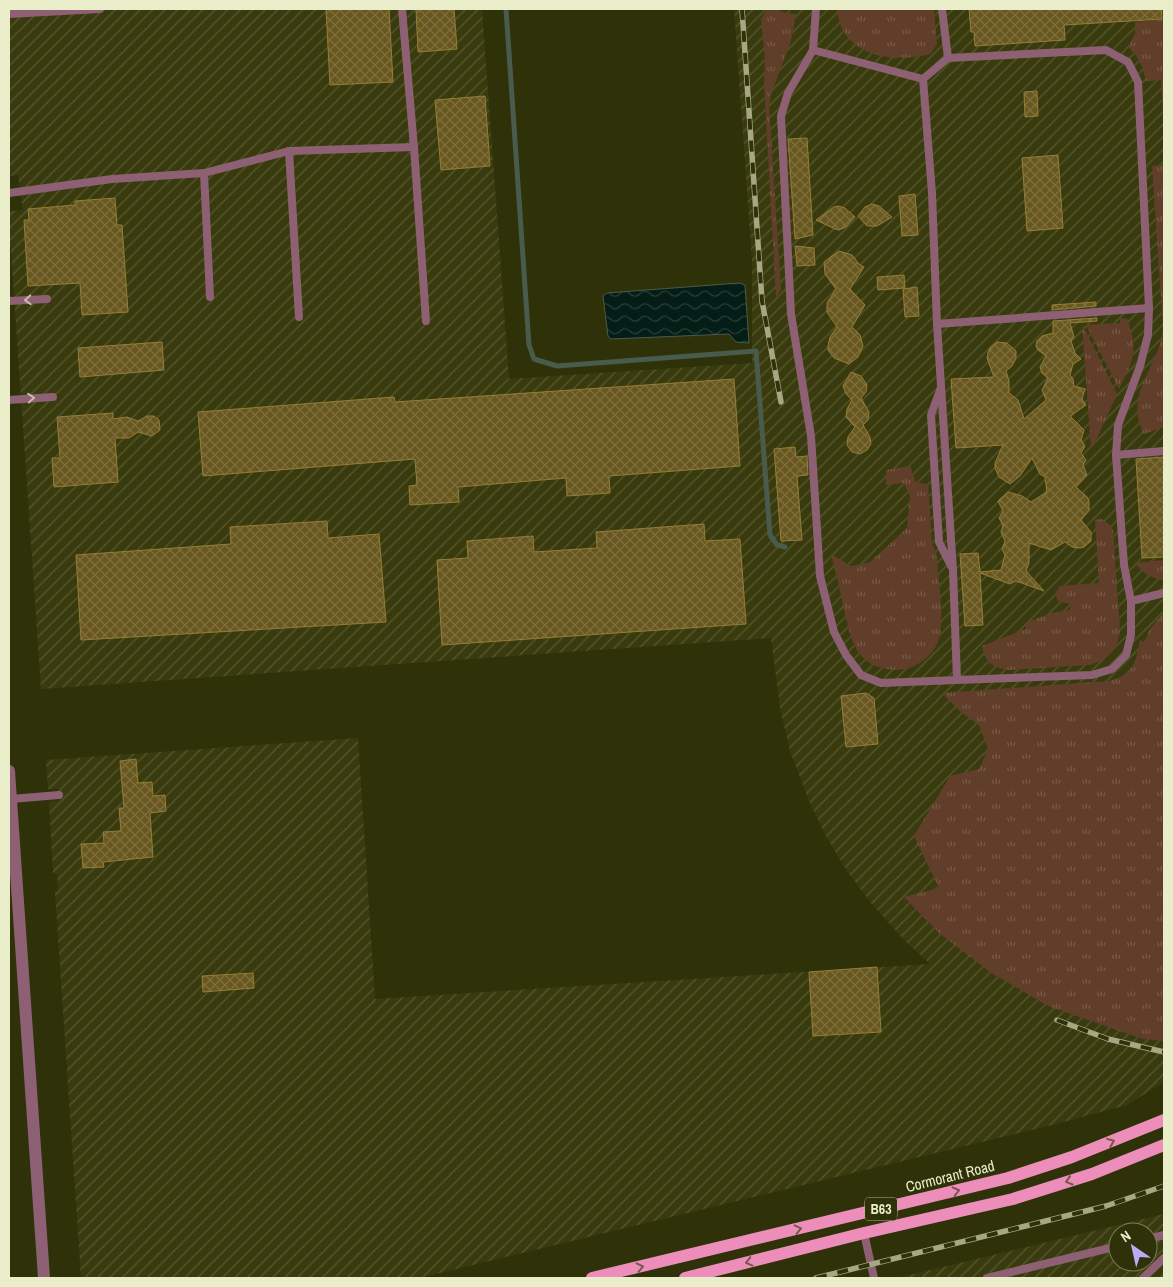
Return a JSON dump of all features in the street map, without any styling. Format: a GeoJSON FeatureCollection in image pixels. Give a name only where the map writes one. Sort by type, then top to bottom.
{"type":"FeatureCollection","features":[{"type":"Feature","properties":{"kind":"main road","name":"Cormorant Road"},"geometry":{"type":"LineString","coordinates":[[592,1278],[1008,1178],[1072,1158],[1164,1120]]}},
{"type":"Feature","properties":{"kind":"main road","name":"B63"},"geometry":{"type":"LineString","coordinates":[[686,1278],[864,1233],[1013,1199],[1092,1174],[1164,1145]]}},
{"type":"Feature","properties":{"kind":"street"},"geometry":{"type":"LineString","coordinates":[[9,771],[44,1278]]}},
{"type":"Feature","properties":{"kind":"lane"},"geometry":{"type":"LineString","coordinates":[[9,14],[100,9]]}},
{"type":"Feature","properties":{"kind":"lane"},"geometry":{"type":"LineString","coordinates":[[402,9],[426,321]]}},
{"type":"Feature","properties":{"kind":"lane"},"geometry":{"type":"LineString","coordinates":[[816,9],[813,50],[788,93],[781,116],[791,314],[811,436],[820,576],[834,632],[846,656],[861,676],[881,683],[1092,675],[1112,669],[1126,655],[1131,635],[1131,601],[1124,565],[1116,455],[1118,425],[1140,366],[1148,335],[1149,308],[1138,82],[1128,62],[1106,50],[948,58],[923,79]]}},
{"type":"Feature","properties":{"kind":"lane"},"geometry":{"type":"LineString","coordinates":[[942,9],[948,58]]}},
{"type":"Feature","properties":{"kind":"lane"},"geometry":{"type":"LineString","coordinates":[[813,50],[923,79]]}},
{"type":"Feature","properties":{"kind":"lane"},"geometry":{"type":"LineString","coordinates":[[923,79],[932,193],[937,324],[953,570],[957,680]]}},
{"type":"Feature","properties":{"kind":"lane"},"geometry":{"type":"LineString","coordinates":[[9,193],[112,179],[204,173],[289,151],[414,147]]}},
{"type":"Feature","properties":{"kind":"lane"},"geometry":{"type":"LineString","coordinates":[[289,151],[299,316]]}},
{"type":"Feature","properties":{"kind":"lane"},"geometry":{"type":"LineString","coordinates":[[204,173],[210,297]]}},
{"type":"Feature","properties":{"kind":"lane"},"geometry":{"type":"LineString","coordinates":[[9,301],[47,299]]}},
{"type":"Feature","properties":{"kind":"lane"},"geometry":{"type":"LineString","coordinates":[[937,324],[1149,308]]}},
{"type":"Feature","properties":{"kind":"lane"},"geometry":{"type":"LineString","coordinates":[[942,386],[931,415],[939,542],[953,570]]}},
{"type":"Feature","properties":{"kind":"lane"},"geometry":{"type":"LineString","coordinates":[[9,400],[53,396]]}},
{"type":"Feature","properties":{"kind":"lane"},"geometry":{"type":"LineString","coordinates":[[1116,455],[1164,451]]}},
{"type":"Feature","properties":{"kind":"lane"},"geometry":{"type":"LineString","coordinates":[[1131,601],[1164,593]]}},
{"type":"Feature","properties":{"kind":"lane"},"geometry":{"type":"LineString","coordinates":[[11,799],[59,795]]}},
{"type":"Feature","properties":{"kind":"lane"},"geometry":{"type":"LineString","coordinates":[[864,1233],[874,1278]]}},
{"type":"Feature","properties":{"kind":"lane"},"geometry":{"type":"LineString","coordinates":[[987,1278],[1108,1248]]}},
{"type":"Feature","properties":{"kind":"lane"},"geometry":{"type":"LineString","coordinates":[[1143,1278],[1164,1258]]}},
{"type":"Feature","properties":{"kind":"shaded area"},"geometry":{"type":"Polygon","coordinates":[[[9,9],[482,9],[509,379],[752,363],[752,260],[734,9],[1164,9],[1164,1082],[1127,1105],[1056,1124],[419,1278],[81,1278],[55,892],[58,891],[57,874],[53,873],[49,802],[60,800],[58,789],[48,789],[46,760],[358,738],[375,999],[930,964],[903,939],[871,903],[847,871],[827,838],[809,801],[790,751],[780,708],[771,638],[41,689],[9,223],[9,211],[23,210],[18,175],[9,176],[9,9]]]}},
{"type":"Feature","properties":{"kind":"shaded area"},"geometry":{"type":"Polygon","coordinates":[[[1164,1214],[1164,1278],[897,1278],[1108,1227],[1108,1272],[1158,1272],[1158,1222],[1131,1222],[1164,1214]]]}},
{"type":"Feature","properties":{"kind":"green space"},"geometry":{"type":"Polygon","coordinates":[[[767,9],[796,14],[791,41],[771,94],[769,105],[781,290],[776,297],[764,83],[765,60],[761,19],[767,9]]]}},
{"type":"Feature","properties":{"kind":"green space"},"geometry":{"type":"Polygon","coordinates":[[[837,9],[934,9],[937,44],[930,54],[915,57],[885,57],[871,53],[858,47],[848,37],[841,25],[837,9]]]}},
{"type":"Feature","properties":{"kind":"green space"},"geometry":{"type":"Polygon","coordinates":[[[1164,19],[1164,125],[1161,80],[1146,81],[1140,63],[1128,47],[1135,34],[1135,22],[1164,19]]]}},
{"type":"Feature","properties":{"kind":"green space"},"geometry":{"type":"Polygon","coordinates":[[[1164,165],[1164,427],[1144,434],[1139,421],[1139,398],[1161,342],[1163,328],[1152,166],[1164,165]]]}},
{"type":"Feature","properties":{"kind":"green space"},"geometry":{"type":"Polygon","coordinates":[[[1120,318],[1127,319],[1131,330],[1133,356],[1119,389],[1086,325],[1120,323],[1120,318]]]}},
{"type":"Feature","properties":{"kind":"green space"},"geometry":{"type":"Polygon","coordinates":[[[1082,324],[1117,394],[1093,447],[1091,447],[1082,324]]]}},
{"type":"Feature","properties":{"kind":"green space"},"geometry":{"type":"Polygon","coordinates":[[[910,466],[916,483],[928,484],[932,544],[936,551],[939,582],[941,626],[938,642],[924,660],[910,668],[895,670],[885,669],[871,663],[856,648],[848,627],[831,554],[851,566],[870,562],[907,528],[910,496],[904,483],[886,485],[886,470],[910,466]]]}},
{"type":"Feature","properties":{"kind":"green space"},"geometry":{"type":"Polygon","coordinates":[[[1102,519],[1113,530],[1120,630],[1117,643],[1111,653],[1102,660],[1089,665],[1010,670],[991,664],[985,657],[982,646],[1026,629],[1025,623],[1052,613],[1070,610],[1070,604],[1058,601],[1055,594],[1060,586],[1099,583],[1095,520],[1102,519]]]}},
{"type":"Feature","properties":{"kind":"green space"},"geometry":{"type":"Polygon","coordinates":[[[1164,560],[1164,581],[1147,575],[1134,563],[1164,560]]]}},
{"type":"Feature","properties":{"kind":"green space"},"geometry":{"type":"Polygon","coordinates":[[[1164,612],[1164,1041],[1143,1039],[1048,1006],[990,972],[939,933],[904,897],[939,888],[914,836],[950,776],[979,769],[988,749],[979,725],[961,712],[942,693],[1109,681],[1123,675],[1132,667],[1140,640],[1144,642],[1150,629],[1164,612]]]}},
{"type":"Feature","properties":{"kind":"water"},"geometry":{"type":"Polygon","coordinates":[[[739,283],[745,285],[749,343],[736,342],[729,334],[611,339],[608,336],[603,296],[607,293],[739,283]]]}},
{"type":"Feature","properties":{"kind":"building"},"geometry":{"type":"Polygon","coordinates":[[[326,9],[389,9],[393,82],[330,85],[326,9]]]}},
{"type":"Feature","properties":{"kind":"building"},"geometry":{"type":"Polygon","coordinates":[[[416,9],[454,9],[457,49],[418,52],[416,9]]]}},
{"type":"Feature","properties":{"kind":"building"},"geometry":{"type":"Polygon","coordinates":[[[969,9],[1161,9],[1162,19],[1064,25],[1065,40],[975,46],[974,32],[971,32],[969,9]]]}},
{"type":"Feature","properties":{"kind":"building"},"geometry":{"type":"Polygon","coordinates":[[[1037,91],[1038,116],[1025,117],[1024,92],[1037,91]]]}},
{"type":"Feature","properties":{"kind":"building"},"geometry":{"type":"Polygon","coordinates":[[[485,96],[490,166],[441,170],[435,100],[485,96]]]}},
{"type":"Feature","properties":{"kind":"building"},"geometry":{"type":"Polygon","coordinates":[[[807,138],[813,235],[795,239],[788,139],[807,138]]]}},
{"type":"Feature","properties":{"kind":"building"},"geometry":{"type":"Polygon","coordinates":[[[1058,155],[1063,228],[1027,231],[1022,158],[1058,155]]]}},
{"type":"Feature","properties":{"kind":"building"},"geometry":{"type":"Polygon","coordinates":[[[915,194],[918,235],[902,236],[899,196],[915,194]]]}},
{"type":"Feature","properties":{"kind":"building"},"geometry":{"type":"Polygon","coordinates":[[[115,198],[117,225],[122,225],[128,312],[82,315],[80,283],[28,286],[24,220],[29,220],[28,209],[75,205],[75,201],[115,198]]]}},
{"type":"Feature","properties":{"kind":"building"},"geometry":{"type":"Polygon","coordinates":[[[872,204],[879,206],[892,217],[877,226],[866,225],[858,216],[865,207],[872,204]]]}},
{"type":"Feature","properties":{"kind":"building"},"geometry":{"type":"Polygon","coordinates":[[[834,207],[845,208],[855,217],[846,227],[839,230],[816,220],[834,207]]]}},
{"type":"Feature","properties":{"kind":"building"},"geometry":{"type":"Polygon","coordinates":[[[795,246],[814,248],[815,265],[797,266],[795,246]]]}},
{"type":"Feature","properties":{"kind":"building"},"geometry":{"type":"Polygon","coordinates":[[[839,251],[852,255],[864,267],[850,289],[865,305],[852,327],[860,335],[863,346],[858,357],[849,364],[834,358],[828,350],[830,337],[837,327],[827,312],[827,303],[836,289],[825,274],[824,262],[839,251]]]}},
{"type":"Feature","properties":{"kind":"building"},"geometry":{"type":"Polygon","coordinates":[[[904,275],[905,288],[878,290],[877,277],[904,275]]]}},
{"type":"Feature","properties":{"kind":"building"},"geometry":{"type":"Polygon","coordinates":[[[917,287],[919,316],[905,317],[903,289],[917,287]]]}},
{"type":"Feature","properties":{"kind":"building"},"geometry":{"type":"Polygon","coordinates":[[[1096,302],[1096,306],[1052,310],[1052,305],[1096,302]]]}},
{"type":"Feature","properties":{"kind":"building"},"geometry":{"type":"Polygon","coordinates":[[[1097,318],[1097,321],[1070,323],[1074,337],[1071,341],[1075,353],[1081,359],[1073,364],[1070,375],[1074,386],[1085,389],[1082,399],[1086,405],[1070,416],[1084,430],[1081,440],[1085,446],[1081,453],[1086,460],[1083,465],[1087,475],[1076,487],[1089,501],[1089,510],[1081,520],[1091,532],[1091,541],[1080,548],[1072,547],[1065,542],[1051,550],[1029,543],[1029,563],[1026,571],[1044,591],[1016,581],[1010,584],[980,573],[983,625],[965,626],[960,554],[978,553],[980,572],[1001,570],[1005,555],[1002,549],[1005,541],[1001,532],[1003,525],[999,518],[1003,511],[998,501],[1008,492],[1022,496],[1031,502],[1047,492],[1045,477],[1040,474],[1032,458],[1020,476],[1010,484],[999,477],[995,468],[995,463],[1003,445],[956,448],[951,379],[994,377],[987,358],[988,353],[990,348],[997,342],[1007,343],[1016,351],[1016,358],[1012,366],[1006,371],[1009,381],[1009,393],[1018,400],[1024,419],[1046,400],[1042,390],[1048,378],[1042,373],[1040,367],[1046,356],[1038,350],[1036,346],[1037,341],[1042,336],[1053,333],[1053,321],[1097,318]]]}},
{"type":"Feature","properties":{"kind":"building"},"geometry":{"type":"Polygon","coordinates":[[[162,342],[164,370],[80,377],[78,348],[162,342]]]}},
{"type":"Feature","properties":{"kind":"building"},"geometry":{"type":"Polygon","coordinates":[[[851,372],[861,376],[867,385],[866,392],[861,398],[869,412],[868,420],[863,425],[870,437],[871,444],[867,450],[860,454],[852,452],[847,445],[848,437],[855,427],[846,417],[847,409],[852,400],[846,394],[843,386],[851,372]]]}},
{"type":"Feature","properties":{"kind":"building"},"geometry":{"type":"Polygon","coordinates":[[[734,379],[740,466],[609,476],[610,493],[567,496],[566,478],[458,487],[459,502],[410,505],[409,486],[417,485],[415,459],[203,476],[198,412],[394,397],[395,402],[734,379]]]}},
{"type":"Feature","properties":{"kind":"building"},"geometry":{"type":"Polygon","coordinates":[[[113,413],[113,419],[127,417],[138,421],[147,416],[154,416],[159,420],[160,430],[152,436],[138,432],[129,438],[115,438],[118,482],[54,487],[52,458],[60,458],[57,417],[113,413]]]}},
{"type":"Feature","properties":{"kind":"building"},"geometry":{"type":"Polygon","coordinates":[[[795,447],[796,457],[807,456],[808,475],[797,476],[802,540],[781,541],[774,449],[795,447]]]}},
{"type":"Feature","properties":{"kind":"building"},"geometry":{"type":"Polygon","coordinates":[[[1164,457],[1164,557],[1142,558],[1136,459],[1164,457]]]}},
{"type":"Feature","properties":{"kind":"building"},"geometry":{"type":"Polygon","coordinates":[[[327,521],[328,538],[379,534],[386,622],[81,640],[76,555],[231,544],[230,527],[327,521]]]}},
{"type":"Feature","properties":{"kind":"building"},"geometry":{"type":"Polygon","coordinates":[[[704,524],[705,541],[740,539],[746,624],[442,645],[437,560],[468,558],[467,541],[533,536],[534,552],[597,548],[596,532],[704,524]]]}},
{"type":"Feature","properties":{"kind":"building"},"geometry":{"type":"Polygon","coordinates":[[[866,693],[874,698],[878,744],[846,747],[841,696],[866,693]]]}},
{"type":"Feature","properties":{"kind":"building"},"geometry":{"type":"Polygon","coordinates":[[[136,759],[138,783],[152,782],[153,796],[165,795],[166,811],[150,813],[153,857],[103,862],[104,867],[83,868],[81,844],[104,843],[103,832],[121,831],[119,808],[124,808],[120,761],[136,759]]]}},
{"type":"Feature","properties":{"kind":"building"},"geometry":{"type":"Polygon","coordinates":[[[877,967],[881,1032],[813,1036],[809,972],[877,967]]]}},
{"type":"Feature","properties":{"kind":"building"},"geometry":{"type":"Polygon","coordinates":[[[253,973],[254,988],[203,992],[202,976],[253,973]]]}},
{"type":"Feature","properties":{"kind":"waterway"},"geometry":{"type":"LineString","coordinates":[[506,9],[529,345],[534,359],[557,366],[756,351],[770,535],[777,545],[785,547]]}},
{"type":"Feature","properties":{"kind":"railway"},"geometry":{"type":"LineString","coordinates":[[742,9],[762,301],[781,402]]}},
{"type":"Feature","properties":{"kind":"railway"},"geometry":{"type":"LineString","coordinates":[[1057,1020],[1108,1039],[1164,1052]]}},
{"type":"Feature","properties":{"kind":"railway"},"geometry":{"type":"LineString","coordinates":[[816,1278],[1106,1206],[1164,1186]]}}]}
